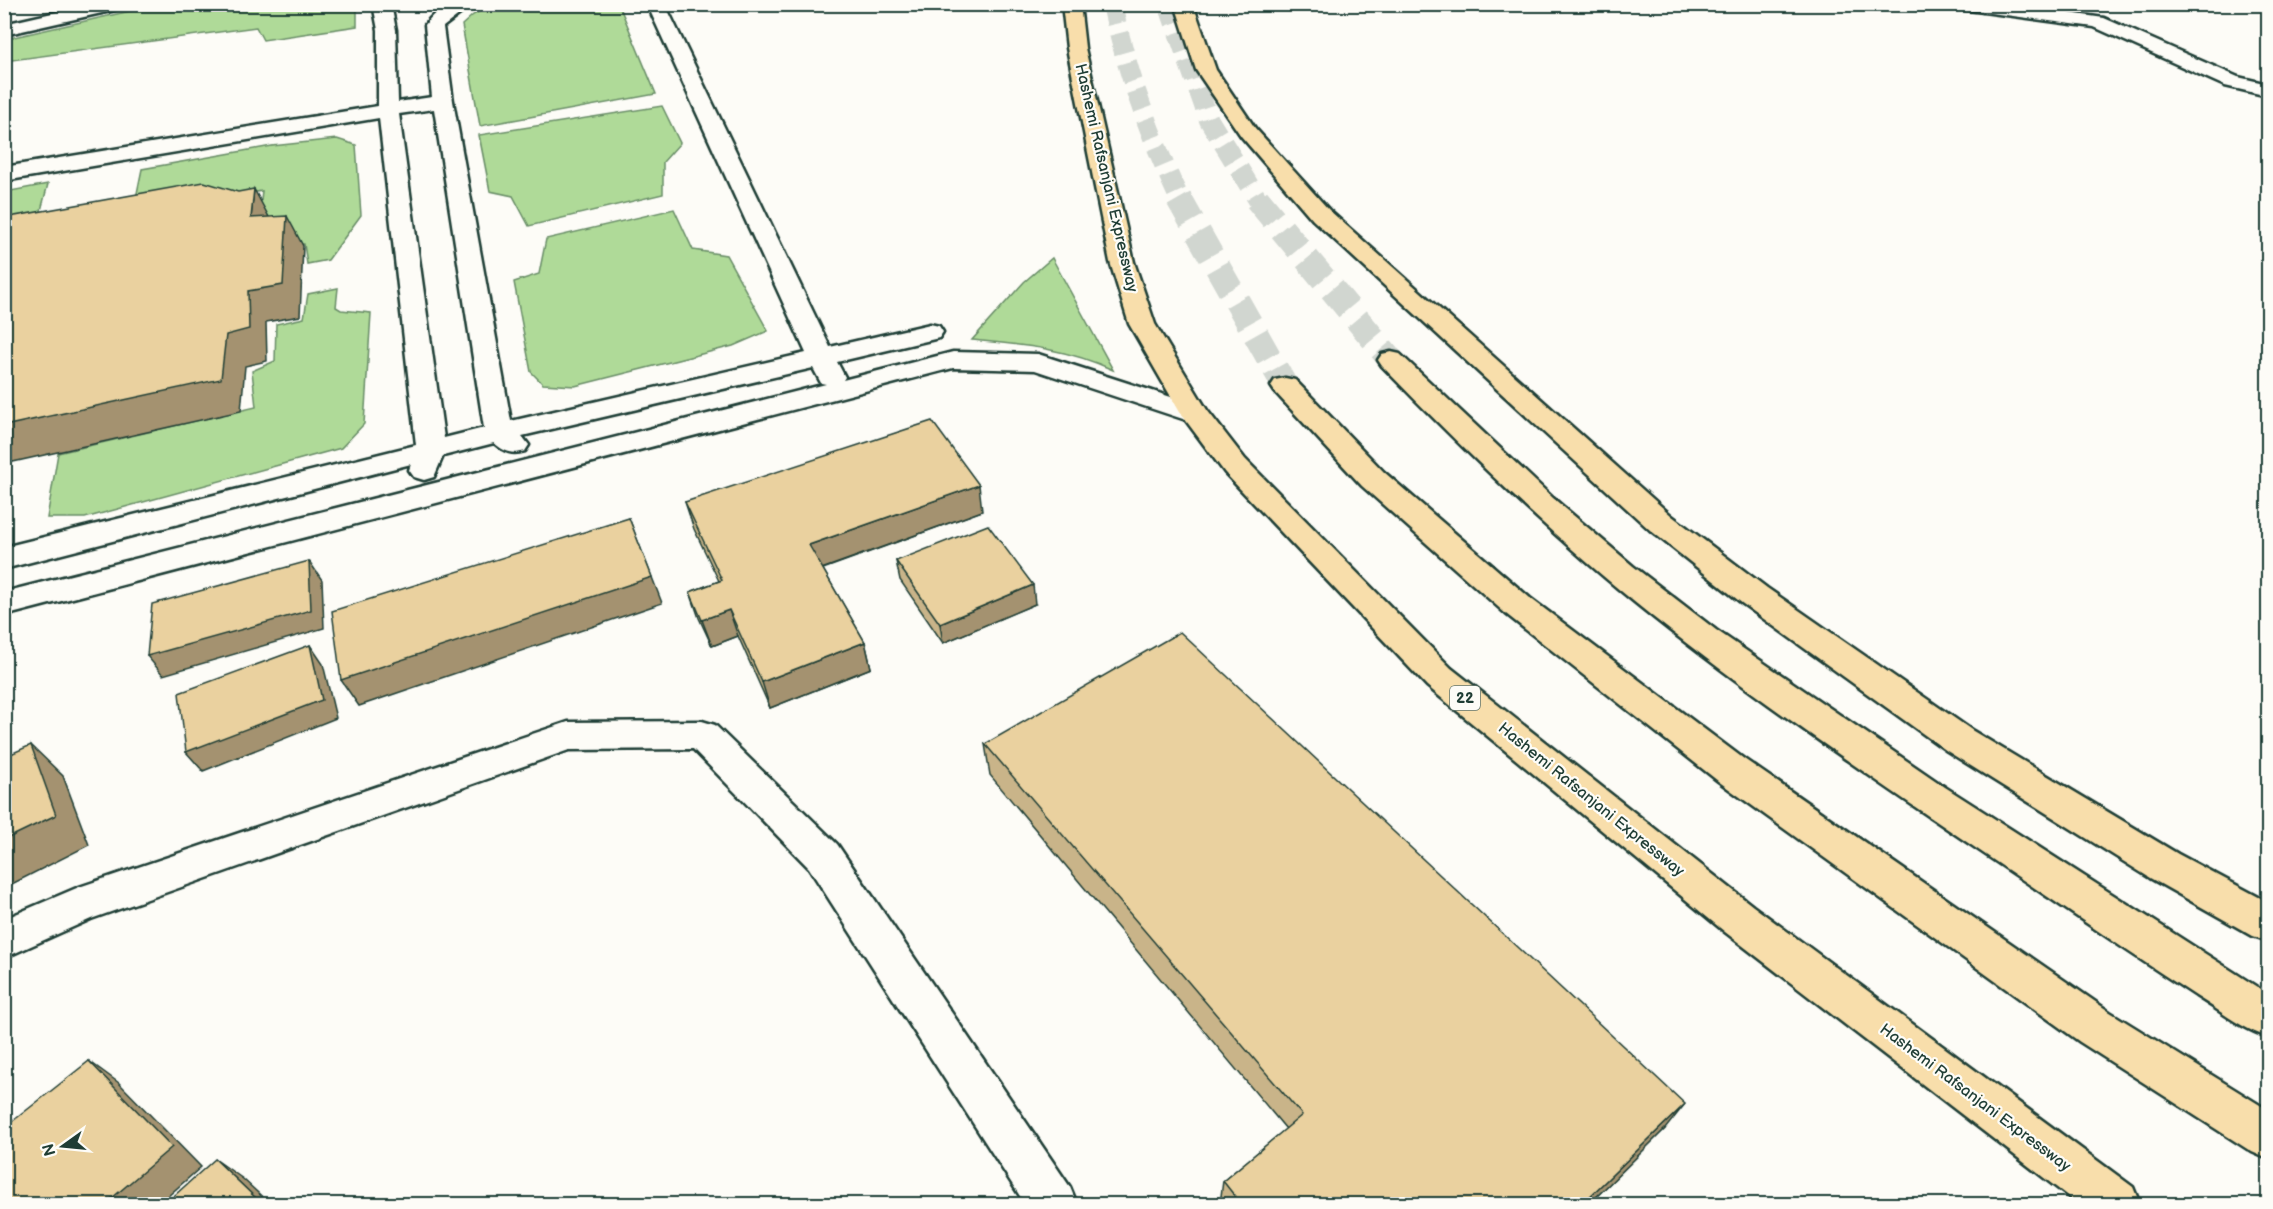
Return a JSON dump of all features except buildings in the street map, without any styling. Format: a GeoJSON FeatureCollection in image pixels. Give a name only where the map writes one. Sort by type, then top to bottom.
{"type":"FeatureCollection","features":[{"type":"Feature","properties":{"kind":"highway","name":"Hashemi Rafsanjani Expressway"},"geometry":{"type":"LineString","coordinates":[[1071,4],[1076,48],[1122,262],[1142,324],[1195,414],[1234,466],[1439,677],[1739,919],[2116,1204]]}},
{"type":"Feature","properties":{"kind":"highway"},"geometry":{"type":"LineString","coordinates":[[1184,4],[1206,70],[1248,132],[1321,215],[1661,523],[1755,596],[1960,741],[2164,866],[2268,923]]}},
{"type":"Feature","properties":{"kind":"highway"},"geometry":{"type":"LineString","coordinates":[[1390,360],[1463,433],[1563,525],[1704,638],[1912,785],[2208,981],[2268,1017]]}},
{"type":"Feature","properties":{"kind":"highway"},"geometry":{"type":"LineString","coordinates":[[1285,386],[1373,479],[1518,606],[1731,770],[2095,1027],[2268,1136]]}},
{"type":"Feature","properties":{"kind":"street"},"geometry":{"type":"LineString","coordinates":[[4,30],[118,4]]}},
{"type":"Feature","properties":{"kind":"street"},"geometry":{"type":"LineString","coordinates":[[382,4],[387,30],[388,110],[431,450],[423,475],[440,492]]}},
{"type":"Feature","properties":{"kind":"street"},"geometry":{"type":"LineString","coordinates":[[464,4],[455,8],[434,25],[443,101],[499,433],[519,448],[505,474]]}},
{"type":"Feature","properties":{"kind":"street"},"geometry":{"type":"LineString","coordinates":[[656,4],[824,358],[837,390]]}},
{"type":"Feature","properties":{"kind":"street"},"geometry":{"type":"LineString","coordinates":[[1961,4],[2098,22],[2232,82],[2268,90]]}},
{"type":"Feature","properties":{"kind":"street"},"geometry":{"type":"LineString","coordinates":[[4,174],[443,101]]}},
{"type":"Feature","properties":{"kind":"street"},"geometry":{"type":"LineString","coordinates":[[4,558],[499,433],[930,332]]}},
{"type":"Feature","properties":{"kind":"street"},"geometry":{"type":"LineString","coordinates":[[4,604],[953,360],[1038,362],[1195,414]]}},
{"type":"Feature","properties":{"kind":"street"},"geometry":{"type":"LineString","coordinates":[[4,939],[79,905],[568,736],[702,735],[823,856],[1053,1204]]}},
{"type":"Feature","properties":{"kind":"green space"},"geometry":{"type":"Polygon","coordinates":[[[493,4],[619,5],[656,94],[480,126],[462,25],[473,15],[493,4]]]}},
{"type":"Feature","properties":{"kind":"green space"},"geometry":{"type":"Polygon","coordinates":[[[157,5],[352,5],[357,9],[357,26],[263,40],[256,27],[5,61],[5,39],[157,5]]]}},
{"type":"Feature","properties":{"kind":"green space"},"geometry":{"type":"Polygon","coordinates":[[[662,106],[680,143],[663,162],[663,194],[529,226],[513,196],[490,191],[479,135],[662,106]]]}},
{"type":"Feature","properties":{"kind":"green space"},"geometry":{"type":"Polygon","coordinates":[[[337,139],[356,145],[361,215],[328,260],[307,264],[304,244],[273,246],[259,219],[262,191],[159,209],[136,198],[142,169],[272,146],[337,139]]]}},
{"type":"Feature","properties":{"kind":"green space"},"geometry":{"type":"Polygon","coordinates":[[[48,184],[35,233],[5,239],[5,192],[48,184]]]}},
{"type":"Feature","properties":{"kind":"green space"},"geometry":{"type":"Polygon","coordinates":[[[674,209],[693,250],[726,255],[768,331],[733,346],[575,386],[543,384],[531,372],[514,282],[539,274],[546,239],[674,209]]]}},
{"type":"Feature","properties":{"kind":"green space"},"geometry":{"type":"Polygon","coordinates":[[[1052,258],[1113,370],[1061,352],[972,340],[1024,282],[1052,258]]]}},
{"type":"Feature","properties":{"kind":"green space"},"geometry":{"type":"Polygon","coordinates":[[[338,288],[336,307],[341,310],[371,313],[364,424],[341,448],[85,518],[47,518],[58,453],[256,407],[252,371],[275,361],[276,324],[304,318],[308,294],[338,288]]]}},
{"type":"Feature","properties":{"kind":"tunnel"},"geometry":{"type":"LineString","coordinates":[[1112,4],[1140,104],[1180,200]]}},
{"type":"Feature","properties":{"kind":"tunnel"},"geometry":{"type":"LineString","coordinates":[[1168,4],[1209,120],[1258,200]]}},
{"type":"Feature","properties":{"kind":"tunnel"},"geometry":{"type":"LineString","coordinates":[[1179,199],[1285,386]]}},
{"type":"Feature","properties":{"kind":"tunnel"},"geometry":{"type":"LineString","coordinates":[[1257,199],[1391,360]]}}]}
